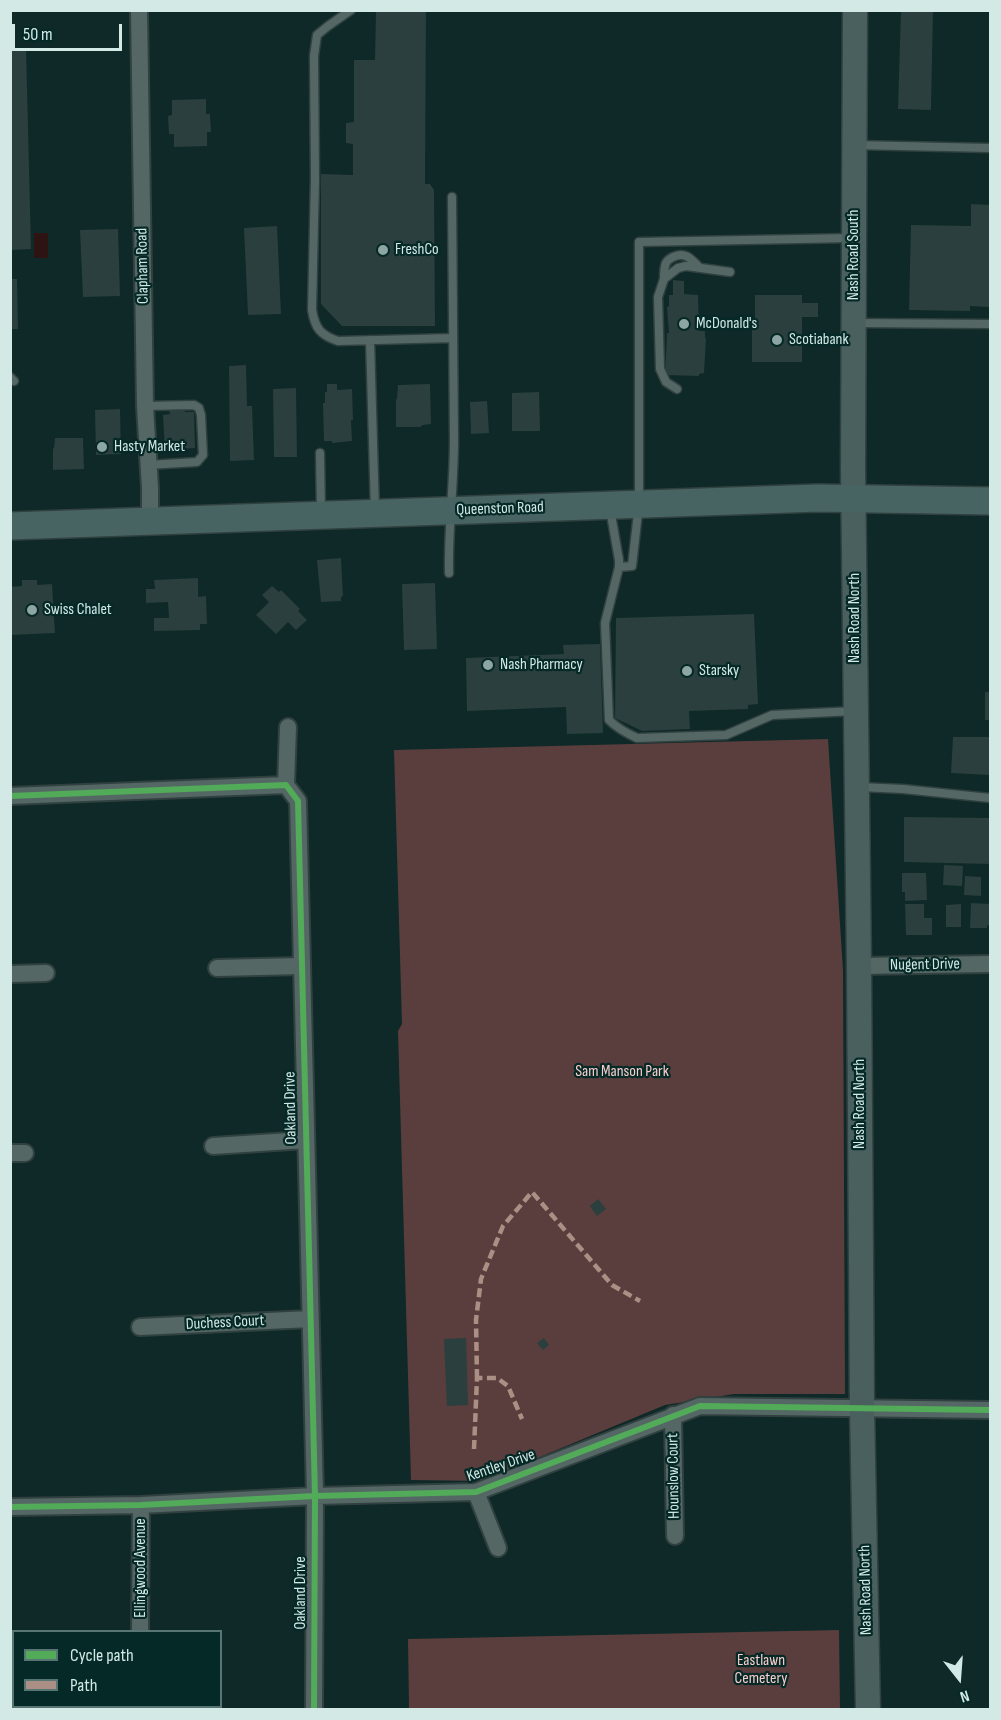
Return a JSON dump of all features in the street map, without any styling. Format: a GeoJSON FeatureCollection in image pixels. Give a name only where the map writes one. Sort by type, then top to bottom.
{"type":"FeatureCollection","features":[{"type":"Feature","properties":{"kind":"main road","name":"Nash Road South"},"geometry":{"type":"LineString","coordinates":[[854,499],[855,10]]}},
{"type":"Feature","properties":{"kind":"main road","name":"Queenston Road"},"geometry":{"type":"LineString","coordinates":[[10,526],[818,498],[990,501]]}},
{"type":"Feature","properties":{"kind":"main road","name":"Nash Road North"},"geometry":{"type":"LineString","coordinates":[[854,499],[862,1409],[868,1710]]}},
{"type":"Feature","properties":{"kind":"street","name":"Clapham Road"},"geometry":{"type":"LineString","coordinates":[[139,10],[145,406],[150,522]]}},
{"type":"Feature","properties":{"kind":"street","name":"Oakland Drive"},"geometry":{"type":"LineString","coordinates":[[288,727],[286,784],[298,801],[315,1497],[314,1710]]}},
{"type":"Feature","properties":{"kind":"street"},"geometry":{"type":"LineString","coordinates":[[10,796],[286,784]]}},
{"type":"Feature","properties":{"kind":"street","name":"Nugent Drive"},"geometry":{"type":"LineString","coordinates":[[859,966],[990,964]]}},
{"type":"Feature","properties":{"kind":"street"},"geometry":{"type":"LineString","coordinates":[[217,968],[302,966]]}},
{"type":"Feature","properties":{"kind":"street"},"geometry":{"type":"LineString","coordinates":[[10,974],[46,973]]}},
{"type":"Feature","properties":{"kind":"street"},"geometry":{"type":"LineString","coordinates":[[213,1146],[306,1140]]}},
{"type":"Feature","properties":{"kind":"street","name":"Duchess Court"},"geometry":{"type":"LineString","coordinates":[[140,1327],[310,1319]]}},
{"type":"Feature","properties":{"kind":"street","name":"Kentley Drive"},"geometry":{"type":"LineString","coordinates":[[10,1507],[141,1505],[476,1492],[700,1406],[990,1410]]}},
{"type":"Feature","properties":{"kind":"street","name":"Hounslow Court"},"geometry":{"type":"LineString","coordinates":[[673,1415],[675,1536]]}},
{"type":"Feature","properties":{"kind":"street"},"geometry":{"type":"LineString","coordinates":[[476,1492],[498,1548]]}},
{"type":"Feature","properties":{"kind":"street","name":"Ellingwood Avenue"},"geometry":{"type":"LineString","coordinates":[[140,1630],[141,1505]]}},
{"type":"Feature","properties":{"kind":"lane"},"geometry":{"type":"LineString","coordinates":[[351,10],[317,35],[314,56],[315,179],[312,310],[314,322],[327,337],[338,341],[453,338]]}},
{"type":"Feature","properties":{"kind":"lane"},"geometry":{"type":"LineString","coordinates":[[855,145],[990,148]]}},
{"type":"Feature","properties":{"kind":"lane"},"geometry":{"type":"LineString","coordinates":[[449,573],[448,535],[452,510],[454,441],[452,197]]}},
{"type":"Feature","properties":{"kind":"lane"},"geometry":{"type":"LineString","coordinates":[[619,567],[632,566],[639,504],[639,242],[854,238]]}},
{"type":"Feature","properties":{"kind":"lane"},"geometry":{"type":"LineString","coordinates":[[677,389],[666,382],[660,369],[658,297],[664,279],[665,264],[670,258],[683,254],[699,267],[730,272]]}},
{"type":"Feature","properties":{"kind":"lane"},"geometry":{"type":"LineString","coordinates":[[854,323],[990,324]]}},
{"type":"Feature","properties":{"kind":"lane"},"geometry":{"type":"LineString","coordinates":[[370,340],[375,514]]}},
{"type":"Feature","properties":{"kind":"lane"},"geometry":{"type":"LineString","coordinates":[[145,406],[194,405],[199,408],[201,415],[202,455],[197,462],[148,465]]}},
{"type":"Feature","properties":{"kind":"lane"},"geometry":{"type":"LineString","coordinates":[[320,453],[321,515]]}},
{"type":"Feature","properties":{"kind":"lane"},"geometry":{"type":"LineString","coordinates":[[609,506],[619,567],[605,623],[609,720],[637,738],[726,735],[772,715],[856,711]]}},
{"type":"Feature","properties":{"kind":"lane"},"geometry":{"type":"LineString","coordinates":[[857,787],[990,798]]}},
{"type":"Feature","properties":{"kind":"green space","name":"Sam Manson Park"},"geometry":{"type":"Polygon","coordinates":[[[828,739],[843,970],[845,1394],[734,1394],[665,1405],[482,1481],[411,1480],[398,1031],[402,1024],[394,750],[828,739]]]}},
{"type":"Feature","properties":{"kind":"green space","name":"Eastlawn Cemetery"},"geometry":{"type":"Polygon","coordinates":[[[839,1630],[840,1709],[409,1709],[408,1639],[839,1630]]]}},
{"type":"Feature","properties":{"kind":"shaded area"},"geometry":{"type":"Polygon","coordinates":[[[34,233],[48,233],[48,258],[34,258],[34,233]]]}},
{"type":"Feature","properties":{"kind":"building"},"geometry":{"type":"Polygon","coordinates":[[[376,10],[426,10],[425,184],[430,184],[434,190],[435,326],[342,326],[321,304],[321,174],[353,175],[353,144],[346,143],[346,123],[354,122],[354,60],[375,60],[376,10]]]}},
{"type":"Feature","properties":{"kind":"building"},"geometry":{"type":"Polygon","coordinates":[[[901,10],[933,10],[931,110],[898,109],[901,10]]]}},
{"type":"Feature","properties":{"kind":"building"},"geometry":{"type":"Polygon","coordinates":[[[26,48],[31,249],[10,250],[10,49],[26,48]]]}},
{"type":"Feature","properties":{"kind":"building"},"geometry":{"type":"Polygon","coordinates":[[[206,99],[206,114],[210,114],[211,132],[207,132],[207,146],[174,147],[174,134],[169,134],[168,116],[172,115],[172,100],[206,99]]]}},
{"type":"Feature","properties":{"kind":"building"},"geometry":{"type":"Polygon","coordinates":[[[971,204],[990,205],[990,307],[970,306],[970,311],[909,310],[911,225],[971,226],[971,204]]]}},
{"type":"Feature","properties":{"kind":"building"},"geometry":{"type":"Polygon","coordinates":[[[277,226],[281,314],[248,315],[244,228],[277,226]]]}},
{"type":"Feature","properties":{"kind":"building"},"geometry":{"type":"Polygon","coordinates":[[[118,229],[120,296],[83,297],[80,230],[118,229]]]}},
{"type":"Feature","properties":{"kind":"building"},"geometry":{"type":"Polygon","coordinates":[[[10,279],[17,279],[18,329],[10,329],[10,279]]]}},
{"type":"Feature","properties":{"kind":"building","name":"McDonald's"},"geometry":{"type":"Polygon","coordinates":[[[673,280],[684,281],[684,294],[698,295],[699,331],[705,331],[706,338],[704,373],[699,376],[665,375],[667,333],[669,333],[667,307],[669,306],[669,295],[673,295],[673,280]]]}},
{"type":"Feature","properties":{"kind":"building","name":"Scotiabank"},"geometry":{"type":"Polygon","coordinates":[[[755,295],[802,295],[802,303],[818,303],[818,317],[802,317],[802,362],[752,362],[752,318],[755,318],[755,295]]]}},
{"type":"Feature","properties":{"kind":"building"},"geometry":{"type":"Polygon","coordinates":[[[246,365],[247,406],[252,406],[254,460],[230,461],[229,366],[246,365]]]}},
{"type":"Feature","properties":{"kind":"building"},"geometry":{"type":"Polygon","coordinates":[[[327,384],[337,384],[337,390],[352,389],[352,441],[332,443],[332,441],[324,441],[323,403],[325,403],[327,384]]]}},
{"type":"Feature","properties":{"kind":"building"},"geometry":{"type":"Polygon","coordinates":[[[430,384],[431,424],[420,427],[396,427],[398,385],[430,384]]]}},
{"type":"Feature","properties":{"kind":"building"},"geometry":{"type":"Polygon","coordinates":[[[296,388],[297,457],[274,457],[273,389],[296,388]]]}},
{"type":"Feature","properties":{"kind":"building"},"geometry":{"type":"Polygon","coordinates":[[[539,392],[540,431],[512,431],[512,393],[539,392]]]}},
{"type":"Feature","properties":{"kind":"building"},"geometry":{"type":"Polygon","coordinates":[[[487,401],[489,433],[471,434],[470,402],[487,401]]]}},
{"type":"Feature","properties":{"kind":"building"},"geometry":{"type":"Polygon","coordinates":[[[184,408],[185,412],[194,412],[195,448],[165,450],[163,415],[170,414],[169,409],[184,408]]]}},
{"type":"Feature","properties":{"kind":"building"},"geometry":{"type":"Polygon","coordinates":[[[120,409],[121,454],[96,455],[95,410],[120,409]]]}},
{"type":"Feature","properties":{"kind":"building"},"geometry":{"type":"Polygon","coordinates":[[[55,438],[83,438],[84,469],[53,470],[55,438]]]}},
{"type":"Feature","properties":{"kind":"building"},"geometry":{"type":"Polygon","coordinates":[[[341,558],[343,596],[341,601],[321,602],[317,560],[341,558]]]}},
{"type":"Feature","properties":{"kind":"building"},"geometry":{"type":"Polygon","coordinates":[[[198,578],[198,597],[206,596],[207,624],[200,624],[200,630],[154,631],[154,618],[169,618],[168,602],[146,603],[146,589],[155,589],[154,580],[198,578]]]}},
{"type":"Feature","properties":{"kind":"building","name":"Swiss Chalet"},"geometry":{"type":"Polygon","coordinates":[[[22,580],[37,580],[37,585],[52,584],[55,633],[10,635],[10,587],[22,586],[22,580]]]}},
{"type":"Feature","properties":{"kind":"building"},"geometry":{"type":"Polygon","coordinates":[[[435,583],[437,649],[404,650],[402,584],[435,583]]]}},
{"type":"Feature","properties":{"kind":"building"},"geometry":{"type":"Polygon","coordinates":[[[272,586],[279,592],[281,590],[300,609],[298,611],[307,620],[296,630],[288,622],[276,634],[256,615],[269,602],[262,595],[272,586]]]}},
{"type":"Feature","properties":{"kind":"building"},"geometry":{"type":"Polygon","coordinates":[[[754,614],[758,704],[748,705],[748,709],[689,711],[690,729],[642,731],[615,718],[616,618],[754,614]]]}},
{"type":"Feature","properties":{"kind":"building"},"geometry":{"type":"Polygon","coordinates":[[[600,644],[603,733],[567,734],[566,707],[467,711],[466,658],[564,654],[563,645],[600,644]]]}},
{"type":"Feature","properties":{"kind":"building"},"geometry":{"type":"Polygon","coordinates":[[[985,692],[990,692],[990,720],[985,720],[985,692]]]}},
{"type":"Feature","properties":{"kind":"building"},"geometry":{"type":"Polygon","coordinates":[[[953,737],[990,737],[990,775],[951,773],[953,737]]]}},
{"type":"Feature","properties":{"kind":"building"},"geometry":{"type":"Polygon","coordinates":[[[904,817],[990,818],[990,864],[904,862],[904,817]]]}},
{"type":"Feature","properties":{"kind":"building"},"geometry":{"type":"Polygon","coordinates":[[[944,865],[963,866],[962,886],[943,885],[944,865]]]}},
{"type":"Feature","properties":{"kind":"building"},"geometry":{"type":"Polygon","coordinates":[[[902,873],[926,873],[927,900],[905,901],[905,892],[902,892],[902,873]]]}},
{"type":"Feature","properties":{"kind":"building"},"geometry":{"type":"Polygon","coordinates":[[[965,876],[981,877],[981,896],[964,895],[965,876]]]}},
{"type":"Feature","properties":{"kind":"building"},"geometry":{"type":"Polygon","coordinates":[[[971,903],[990,904],[990,926],[970,928],[971,903]]]}},
{"type":"Feature","properties":{"kind":"building"},"geometry":{"type":"Polygon","coordinates":[[[905,904],[924,904],[924,918],[932,918],[932,935],[906,935],[905,904]]]}},
{"type":"Feature","properties":{"kind":"building"},"geometry":{"type":"Polygon","coordinates":[[[961,904],[961,927],[946,927],[946,905],[961,904]]]}},
{"type":"Feature","properties":{"kind":"building"},"geometry":{"type":"Polygon","coordinates":[[[598,1199],[606,1209],[597,1216],[590,1206],[598,1199]]]}},
{"type":"Feature","properties":{"kind":"building"},"geometry":{"type":"Polygon","coordinates":[[[466,1338],[468,1405],[447,1406],[444,1339],[466,1338]]]}},
{"type":"Feature","properties":{"kind":"building"},"geometry":{"type":"Polygon","coordinates":[[[544,1338],[549,1345],[543,1350],[537,1343],[544,1338]]]}},
{"type":"Feature","properties":{"kind":"marked path"},"geometry":{"type":"LineString","coordinates":[[477,1378],[476,1320],[481,1279],[503,1226],[532,1192],[612,1285],[640,1301]]}},
{"type":"Feature","properties":{"kind":"marked path"},"geometry":{"type":"LineString","coordinates":[[474,1449],[477,1378],[497,1378],[508,1386],[522,1419]]}},
{"type":"Feature","properties":{"kind":"cycle path"},"geometry":{"type":"LineString","coordinates":[[10,796],[286,785],[298,801],[315,1496],[314,1710]]}},
{"type":"Feature","properties":{"kind":"cycle path"},"geometry":{"type":"LineString","coordinates":[[10,1507],[141,1505],[315,1496],[476,1492],[700,1406],[990,1410]]}},
{"type":"Feature","properties":{"kind":"place","name":"FreshCo"},"geometry":{"type":"Point","coordinates":[383,250]}},
{"type":"Feature","properties":{"kind":"place","name":"McDonald's"},"geometry":{"type":"Point","coordinates":[684,324]}},
{"type":"Feature","properties":{"kind":"place","name":"Scotiabank"},"geometry":{"type":"Point","coordinates":[777,340]}},
{"type":"Feature","properties":{"kind":"place","name":"Hasty Market"},"geometry":{"type":"Point","coordinates":[102,447]}},
{"type":"Feature","properties":{"kind":"place","name":"Swiss Chalet"},"geometry":{"type":"Point","coordinates":[32,610]}},
{"type":"Feature","properties":{"kind":"place","name":"Nash Pharmacy"},"geometry":{"type":"Point","coordinates":[488,665]}},
{"type":"Feature","properties":{"kind":"place","name":"Starsky"},"geometry":{"type":"Point","coordinates":[687,671]}}]}
